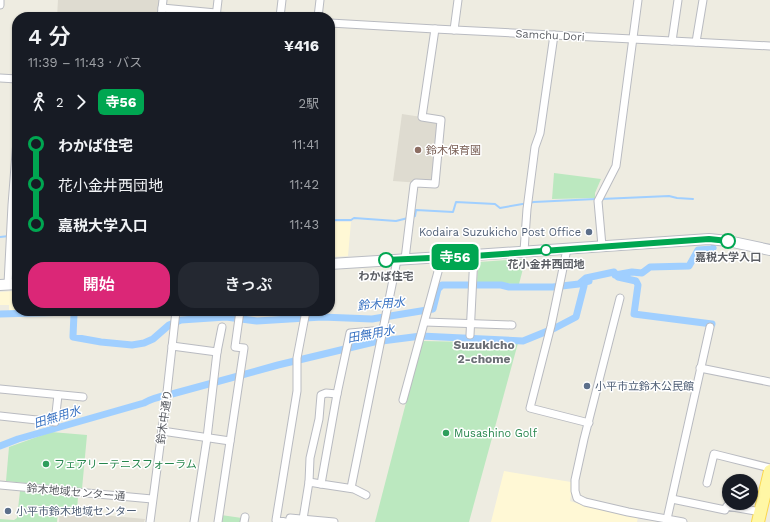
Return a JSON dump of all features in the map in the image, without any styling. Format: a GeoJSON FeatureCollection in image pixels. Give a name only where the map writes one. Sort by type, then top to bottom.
{"type":"FeatureCollection","features":[{"type":"Feature","properties":{"kind":"main road"},"geometry":{"type":"LineString","coordinates":[[335,264],[474,256],[524,251],[709,239],[728,241],[770,250]]}},
{"type":"Feature","properties":{"kind":"main road"},"geometry":{"type":"LineString","coordinates":[[760,517],[769,476]]}},
{"type":"Feature","properties":{"kind":"street"},"geometry":{"type":"LineString","coordinates":[[0,0],[0,5]]}},
{"type":"Feature","properties":{"kind":"street"},"geometry":{"type":"LineString","coordinates":[[162,12],[163,0]]}},
{"type":"Feature","properties":{"kind":"street"},"geometry":{"type":"LineString","coordinates":[[216,12],[218,0]]}},
{"type":"Feature","properties":{"kind":"street"},"geometry":{"type":"LineString","coordinates":[[281,12],[282,0]]}},
{"type":"Feature","properties":{"kind":"street"},"geometry":{"type":"LineString","coordinates":[[319,12],[320,0]]}},
{"type":"Feature","properties":{"kind":"street"},"geometry":{"type":"LineString","coordinates":[[454,30],[458,0]]}},
{"type":"Feature","properties":{"kind":"street"},"geometry":{"type":"LineString","coordinates":[[602,246],[598,202],[616,166],[638,0]]}},
{"type":"Feature","properties":{"kind":"street"},"geometry":{"type":"LineString","coordinates":[[672,41],[678,0]]}},
{"type":"Feature","properties":{"kind":"street"},"geometry":{"type":"LineString","coordinates":[[696,42],[703,0]]}},
{"type":"Feature","properties":{"kind":"street"},"geometry":{"type":"LineString","coordinates":[[162,8],[193,12]]}},
{"type":"Feature","properties":{"kind":"street","name":"Samchu Dori"},"geometry":{"type":"LineString","coordinates":[[335,23],[770,46]]}},
{"type":"Feature","properties":{"kind":"street"},"geometry":{"type":"LineString","coordinates":[[351,488],[386,317],[401,260],[414,185],[416,183],[435,184],[441,120],[422,117],[435,29]]}},
{"type":"Feature","properties":{"kind":"street"},"geometry":{"type":"LineString","coordinates":[[524,251],[527,209],[535,147],[540,133],[554,35]]}},
{"type":"Feature","properties":{"kind":"street"},"geometry":{"type":"LineString","coordinates":[[0,78],[12,79]]}},
{"type":"Feature","properties":{"kind":"street"},"geometry":{"type":"LineString","coordinates":[[8,284],[12,205]]}},
{"type":"Feature","properties":{"kind":"street"},"geometry":{"type":"LineString","coordinates":[[567,249],[550,329],[530,408],[589,423]]}},
{"type":"Feature","properties":{"kind":"street"},"geometry":{"type":"LineString","coordinates":[[470,335],[474,256]]}},
{"type":"Feature","properties":{"kind":"street"},"geometry":{"type":"LineString","coordinates":[[403,400],[442,257]]}},
{"type":"Feature","properties":{"kind":"street"},"geometry":{"type":"LineString","coordinates":[[620,298],[584,440],[575,480],[575,491],[577,498],[585,502],[683,522]]}},
{"type":"Feature","properties":{"kind":"street","name":"鈴木中通り"},"geometry":{"type":"LineString","coordinates":[[150,522],[167,396],[176,316]]}},
{"type":"Feature","properties":{"kind":"street"},"geometry":{"type":"LineString","coordinates":[[218,522],[244,348],[235,346],[239,316]]}},
{"type":"Feature","properties":{"kind":"street"},"geometry":{"type":"LineString","coordinates":[[285,522],[276,520],[297,391],[296,361],[305,316]]}},
{"type":"Feature","properties":{"kind":"street"},"geometry":{"type":"LineString","coordinates":[[425,322],[512,325]]}},
{"type":"Feature","properties":{"kind":"street"},"geometry":{"type":"LineString","coordinates":[[194,522],[222,327]]}},
{"type":"Feature","properties":{"kind":"street"},"geometry":{"type":"LineString","coordinates":[[667,519],[710,327]]}},
{"type":"Feature","properties":{"kind":"street"},"geometry":{"type":"LineString","coordinates":[[321,484],[350,333],[384,330]]}},
{"type":"Feature","properties":{"kind":"street"},"geometry":{"type":"LineString","coordinates":[[172,346],[218,352]]}},
{"type":"Feature","properties":{"kind":"street"},"geometry":{"type":"LineString","coordinates":[[700,368],[770,382]]}},
{"type":"Feature","properties":{"kind":"street"},"geometry":{"type":"LineString","coordinates":[[0,389],[83,397]]}},
{"type":"Feature","properties":{"kind":"street"},"geometry":{"type":"LineString","coordinates":[[304,518],[309,482],[310,458],[319,419],[322,395],[326,393],[338,394]]}},
{"type":"Feature","properties":{"kind":"street"},"geometry":{"type":"LineString","coordinates":[[0,416],[55,422],[58,395]]}},
{"type":"Feature","properties":{"kind":"street"},"geometry":{"type":"LineString","coordinates":[[162,431],[230,441]]}},
{"type":"Feature","properties":{"kind":"street"},"geometry":{"type":"LineString","coordinates":[[707,483],[714,454],[769,476]]}},
{"type":"Feature","properties":{"kind":"street"},"geometry":{"type":"LineString","coordinates":[[309,482],[351,488],[366,495]]}},
{"type":"Feature","properties":{"kind":"street","name":"鈴木地域センター通"},"geometry":{"type":"LineString","coordinates":[[0,486],[152,499]]}},
{"type":"Feature","properties":{"kind":"street"},"geometry":{"type":"LineString","coordinates":[[672,499],[725,510],[727,506],[760,517]]}},
{"type":"Feature","properties":{"kind":"street"},"geometry":{"type":"LineString","coordinates":[[289,522],[290,518],[304,518],[334,522]]}},
{"type":"Feature","properties":{"kind":"shaded area"},"geometry":{"type":"Polygon","coordinates":[[[58,0],[164,0],[163,12],[57,12],[58,0]]]}},
{"type":"Feature","properties":{"kind":"shaded area","name":"鈴木保育園"},"geometry":{"type":"Polygon","coordinates":[[[402,114],[441,120],[435,184],[393,181],[402,114]]]}},
{"type":"Feature","properties":{"kind":"shaded area"},"geometry":{"type":"Polygon","coordinates":[[[335,222],[351,222],[348,256],[335,257],[335,222]]]}},
{"type":"Feature","properties":{"kind":"shaded area"},"geometry":{"type":"Polygon","coordinates":[[[12,291],[12,312],[9,312],[9,305],[0,305],[0,292],[12,291]]]}},
{"type":"Feature","properties":{"kind":"shaded area"},"geometry":{"type":"Polygon","coordinates":[[[504,471],[571,482],[572,489],[570,501],[586,506],[638,517],[637,522],[491,522],[504,471]]]}},
{"type":"Feature","properties":{"kind":"shaded area"},"geometry":{"type":"Polygon","coordinates":[[[60,511],[145,519],[144,522],[59,522],[60,511]]]}},
{"type":"Feature","properties":{"kind":"green space"},"geometry":{"type":"Polygon","coordinates":[[[554,173],[601,179],[595,193],[595,198],[552,199],[554,173]]]}},
{"type":"Feature","properties":{"kind":"green space"},"geometry":{"type":"Polygon","coordinates":[[[522,259],[525,261],[519,284],[477,283],[479,262],[522,259]]]}},
{"type":"Feature","properties":{"kind":"green space","name":"Musashino Golf"},"geometry":{"type":"Polygon","coordinates":[[[422,341],[518,343],[469,522],[375,522],[422,341]]]}},
{"type":"Feature","properties":{"kind":"green space","name":"フェアリーテニスフォーラム"},"geometry":{"type":"Polygon","coordinates":[[[51,432],[87,435],[82,489],[6,481],[9,447],[51,432]]]}},
{"type":"Feature","properties":{"kind":"green space"},"geometry":{"type":"Polygon","coordinates":[[[20,491],[78,497],[77,511],[59,510],[57,522],[0,522],[0,519],[14,520],[17,518],[20,491]]]}},
{"type":"Feature","properties":{"kind":"green space"},"geometry":{"type":"Polygon","coordinates":[[[221,515],[242,518],[242,522],[220,522],[221,515]]]}},
{"type":"Feature","properties":{"kind":"waterway"},"geometry":{"type":"LineString","coordinates":[[601,199],[669,196],[693,199]]}},
{"type":"Feature","properties":{"kind":"waterway"},"geometry":{"type":"LineString","coordinates":[[412,217],[415,216],[416,210],[453,212],[456,202],[495,204],[500,208],[534,202],[596,199]]}},
{"type":"Feature","properties":{"kind":"waterway"},"geometry":{"type":"LineString","coordinates":[[335,220],[351,220],[354,218],[396,221],[408,218]]}},
{"type":"Feature","properties":{"kind":"waterway"},"geometry":{"type":"LineString","coordinates":[[0,237],[9,236]]}},
{"type":"Feature","properties":{"kind":"waterway","name":"田無用水"},"geometry":{"type":"LineString","coordinates":[[615,275],[632,272],[642,273],[650,267],[689,266],[698,250],[713,248]]}},
{"type":"Feature","properties":{"kind":"waterway","name":"鈴木用水"},"geometry":{"type":"LineString","coordinates":[[74,316],[73,337],[132,345],[144,343],[153,339],[169,325],[181,320],[226,317],[257,321],[322,317],[372,319],[433,309],[438,289],[442,285],[553,287],[579,284],[586,278],[614,272],[618,277],[636,281],[638,285],[634,314],[712,324]]}},
{"type":"Feature","properties":{"kind":"waterway","name":"田無用水"},"geometry":{"type":"LineString","coordinates":[[0,446],[18,439],[144,403],[157,397],[278,365],[374,342],[421,336],[523,341],[555,328],[576,317],[585,282],[589,281]]}},
{"type":"Feature","properties":{"kind":"waterway","name":"鈴木用水"},"geometry":{"type":"LineString","coordinates":[[0,314],[12,314]]}},
{"type":"Feature","properties":{"kind":"bus line","name":"寺56"},"geometry":{"type":"LineString","coordinates":[[386,260],[474,256],[524,251],[637,245],[709,239],[728,241]]}},
{"type":"Feature","properties":{"kind":"place","name":"鈴木保育園"},"geometry":{"type":"Point","coordinates":[418,150]}},
{"type":"Feature","properties":{"kind":"place","name":"Kodaira Suzukicho Post Office"},"geometry":{"type":"Point","coordinates":[589,232]}},
{"type":"Feature","properties":{"kind":"place","name":"嘉税大学入口"},"geometry":{"type":"Point","coordinates":[728,241]}},
{"type":"Feature","properties":{"kind":"place","name":"花小金井西団地"},"geometry":{"type":"Point","coordinates":[546,250]}},
{"type":"Feature","properties":{"kind":"place","name":"わかば住宅"},"geometry":{"type":"Point","coordinates":[386,260]}},
{"type":"Feature","properties":{"kind":"place","name":"小平市立鈴木公民館"},"geometry":{"type":"Point","coordinates":[587,386]}},
{"type":"Feature","properties":{"kind":"place","name":"Musashino Golf"},"geometry":{"type":"Point","coordinates":[446,433]}},
{"type":"Feature","properties":{"kind":"place","name":"フェアリーテニスフォーラム"},"geometry":{"type":"Point","coordinates":[46,464]}},
{"type":"Feature","properties":{"kind":"place","name":"小平市鈴木地域センター"},"geometry":{"type":"Point","coordinates":[8,511]}},
{"type":"Feature","properties":{"kind":"district","name":"Suzukicho 2-chome"},"geometry":{"type":"Point","coordinates":[484,352]}}]}
